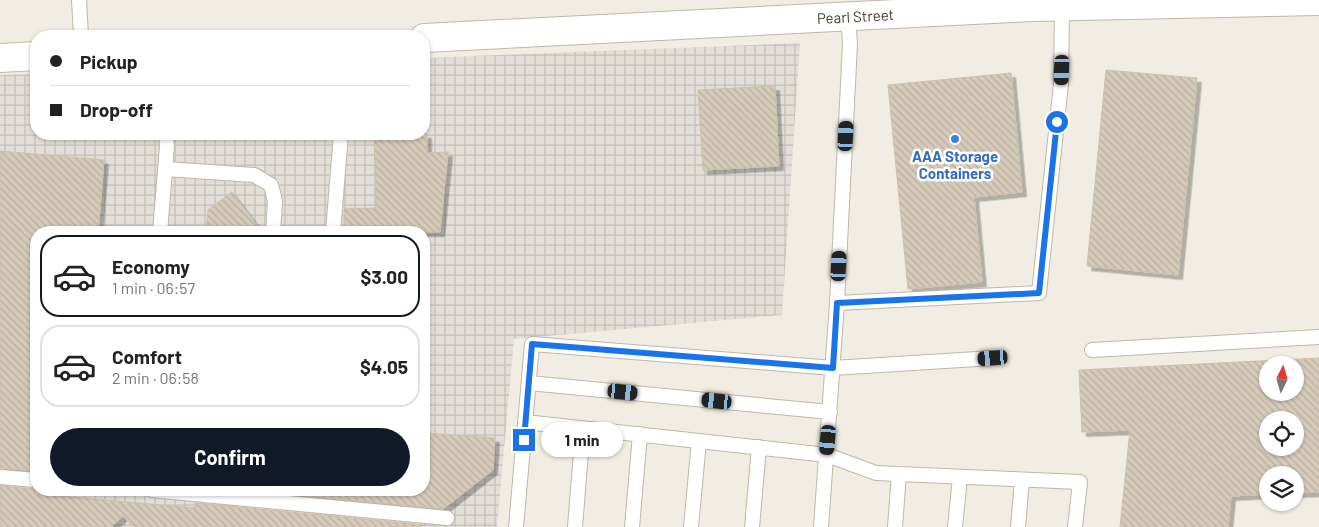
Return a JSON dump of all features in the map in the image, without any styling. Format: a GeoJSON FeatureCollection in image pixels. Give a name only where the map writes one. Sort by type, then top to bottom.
{"type":"FeatureCollection","features":[{"type":"Feature","properties":{"kind":"street","name":"Pearl Street"},"geometry":{"type":"LineString","coordinates":[[430,38],[1062,6],[1319,1]]}},
{"type":"Feature","properties":{"kind":"street"},"geometry":{"type":"LineString","coordinates":[[0,58],[30,56]]}},
{"type":"Feature","properties":{"kind":"lane"},"geometry":{"type":"LineString","coordinates":[[80,0],[81,30]]}},
{"type":"Feature","properties":{"kind":"lane"},"geometry":{"type":"LineString","coordinates":[[837,303],[1039,293],[1061,84],[1062,6]]}},
{"type":"Feature","properties":{"kind":"lane"},"geometry":{"type":"LineString","coordinates":[[821,527],[837,303],[850,44],[848,16]]}},
{"type":"Feature","properties":{"kind":"lane"},"geometry":{"type":"LineString","coordinates":[[160,226],[166,140]]}},
{"type":"Feature","properties":{"kind":"lane"},"geometry":{"type":"LineString","coordinates":[[333,226],[341,140]]}},
{"type":"Feature","properties":{"kind":"lane"},"geometry":{"type":"LineString","coordinates":[[165,169],[254,175],[271,185],[276,201],[274,226]]}},
{"type":"Feature","properties":{"kind":"lane"},"geometry":{"type":"LineString","coordinates":[[1092,350],[1319,337]]}},
{"type":"Feature","properties":{"kind":"lane"},"geometry":{"type":"LineString","coordinates":[[516,527],[532,344],[833,368],[993,358]]}},
{"type":"Feature","properties":{"kind":"lane"},"geometry":{"type":"LineString","coordinates":[[529,383],[830,412]]}},
{"type":"Feature","properties":{"kind":"lane"},"geometry":{"type":"LineString","coordinates":[[525,422],[827,455],[876,474],[1080,482],[1075,527]]}},
{"type":"Feature","properties":{"kind":"lane"},"geometry":{"type":"LineString","coordinates":[[575,527],[583,428]]}},
{"type":"Feature","properties":{"kind":"lane"},"geometry":{"type":"LineString","coordinates":[[632,527],[640,434]]}},
{"type":"Feature","properties":{"kind":"lane"},"geometry":{"type":"LineString","coordinates":[[691,527],[699,441]]}},
{"type":"Feature","properties":{"kind":"lane"},"geometry":{"type":"LineString","coordinates":[[752,527],[759,447]]}},
{"type":"Feature","properties":{"kind":"lane"},"geometry":{"type":"LineString","coordinates":[[895,527],[899,474]]}},
{"type":"Feature","properties":{"kind":"lane"},"geometry":{"type":"LineString","coordinates":[[0,477],[30,480]]}},
{"type":"Feature","properties":{"kind":"lane"},"geometry":{"type":"LineString","coordinates":[[955,527],[960,477]]}},
{"type":"Feature","properties":{"kind":"lane"},"geometry":{"type":"LineString","coordinates":[[1018,527],[1022,480]]}},
{"type":"Feature","properties":{"kind":"lane"},"geometry":{"type":"LineString","coordinates":[[266,496],[447,518]]}},
{"type":"Feature","properties":{"kind":"shaded area"},"geometry":{"type":"Polygon","coordinates":[[[800,43],[782,315],[514,339],[497,527],[0,527],[0,75],[30,74],[30,140],[430,140],[430,58],[800,43]]]}},
{"type":"Feature","properties":{"kind":"building"},"geometry":{"type":"Polygon","coordinates":[[[1106,70],[1197,78],[1178,275],[1087,266],[1106,70]]]}},
{"type":"Feature","properties":{"kind":"building","name":"AAA Storage Containers"},"geometry":{"type":"Polygon","coordinates":[[[1011,73],[1022,192],[974,197],[982,282],[908,289],[888,85],[1011,73]]]}},
{"type":"Feature","properties":{"kind":"building"},"geometry":{"type":"Polygon","coordinates":[[[775,86],[779,166],[703,170],[698,90],[775,86]]]}},
{"type":"Feature","properties":{"kind":"building"},"geometry":{"type":"Polygon","coordinates":[[[374,140],[427,140],[427,153],[448,152],[440,232],[430,232],[430,226],[344,226],[344,209],[376,208],[374,140]]]}},
{"type":"Feature","properties":{"kind":"building"},"geometry":{"type":"Polygon","coordinates":[[[0,151],[104,160],[98,226],[30,226],[30,470],[0,468],[0,151]]]}},
{"type":"Feature","properties":{"kind":"building"},"geometry":{"type":"Polygon","coordinates":[[[232,192],[258,226],[207,226],[208,210],[232,192]]]}},
{"type":"Feature","properties":{"kind":"building"},"geometry":{"type":"Polygon","coordinates":[[[1319,358],[1319,492],[1304,493],[1304,466],[1259,466],[1259,494],[1231,496],[1228,527],[1120,527],[1130,430],[1082,432],[1079,370],[1259,361],[1259,401],[1304,401],[1304,359],[1319,358]]]}},
{"type":"Feature","properties":{"kind":"building"},"geometry":{"type":"Polygon","coordinates":[[[430,433],[495,438],[493,470],[443,509],[308,496],[430,496],[430,433]]]}},
{"type":"Feature","properties":{"kind":"building"},"geometry":{"type":"Polygon","coordinates":[[[0,486],[30,488],[30,496],[59,496],[196,508],[196,503],[423,525],[420,527],[133,527],[123,516],[111,527],[0,527],[0,486]]]}},
{"type":"Feature","properties":{"kind":"place","name":"AAA Storage Containers"},"geometry":{"type":"Point","coordinates":[955,139]}},
{"type":"Feature","properties":{"kind":"route"},"geometry":{"type":"LineString","coordinates":[[524,440],[532,344],[833,368],[837,303],[1039,293],[1057,122]]}}]}
